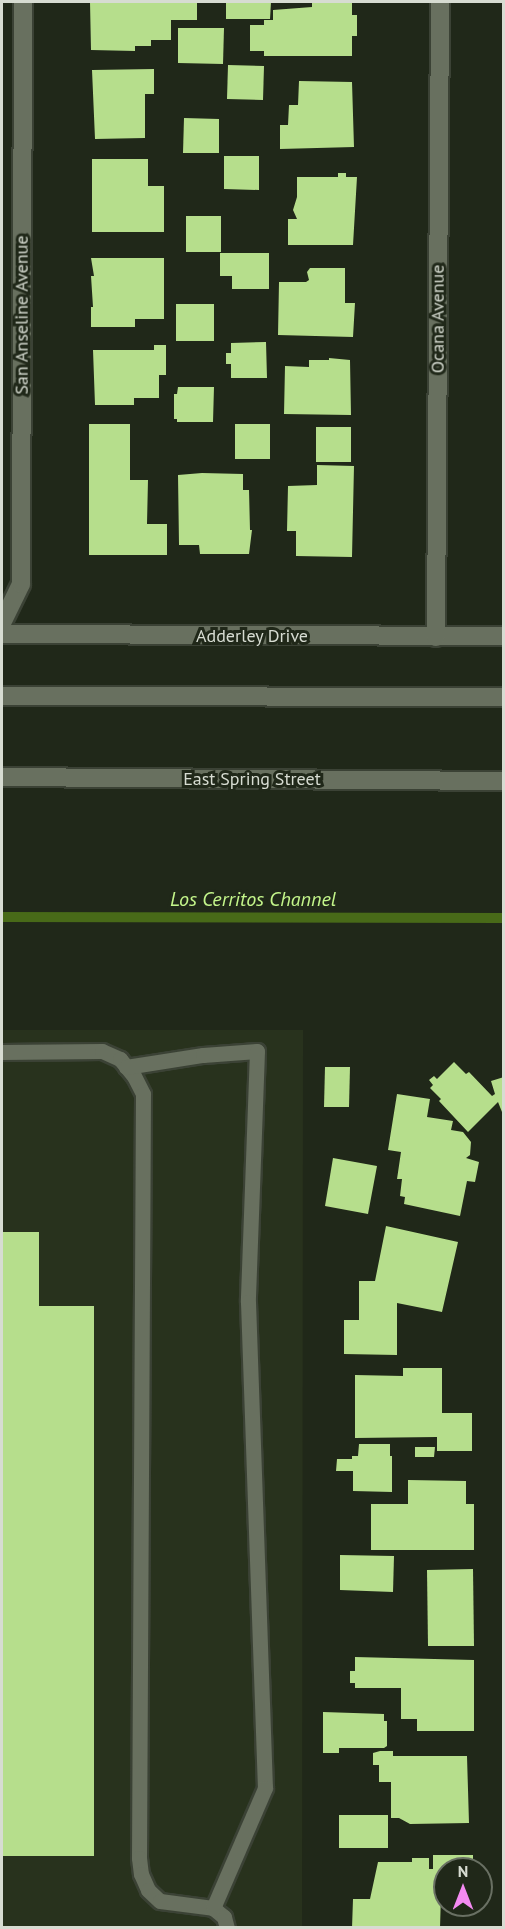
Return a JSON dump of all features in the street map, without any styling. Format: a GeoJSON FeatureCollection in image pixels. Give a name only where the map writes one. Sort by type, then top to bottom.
{"type":"FeatureCollection","features":[{"type":"Feature","properties":{"kind":"street","name":"San Anseline Avenue"},"geometry":{"type":"LineString","coordinates":[[2,623],[21,584],[23,2]]}},
{"type":"Feature","properties":{"kind":"street","name":"Ocana Avenue"},"geometry":{"type":"LineString","coordinates":[[436,637],[440,2]]}},
{"type":"Feature","properties":{"kind":"street","name":"Adderley Drive"},"geometry":{"type":"LineString","coordinates":[[2,634],[504,636]]}},
{"type":"Feature","properties":{"kind":"street"},"geometry":{"type":"LineString","coordinates":[[2,696],[504,697]]}},
{"type":"Feature","properties":{"kind":"street","name":"East Spring Street"},"geometry":{"type":"LineString","coordinates":[[2,777],[504,781]]}},
{"type":"Feature","properties":{"kind":"lane"},"geometry":{"type":"LineString","coordinates":[[2,1052],[102,1051],[120,1059],[143,1094],[139,1858],[141,1874],[148,1890],[160,1901],[213,1908],[224,1917],[227,1928]]}},
{"type":"Feature","properties":{"kind":"lane"},"geometry":{"type":"LineString","coordinates":[[126,1067],[203,1055],[257,1051],[248,1302],[265,1788],[213,1908]]}},
{"type":"Feature","properties":{"kind":"shaded area"},"geometry":{"type":"Polygon","coordinates":[[[2,1030],[303,1030],[302,1927],[2,1928],[2,1030]]]}},
{"type":"Feature","properties":{"kind":"building"},"geometry":{"type":"Polygon","coordinates":[[[90,2],[197,2],[197,20],[171,20],[171,40],[151,40],[151,46],[135,46],[135,51],[91,50],[90,2]]]}},
{"type":"Feature","properties":{"kind":"building"},"geometry":{"type":"Polygon","coordinates":[[[226,2],[271,2],[270,19],[226,19],[226,2]]]}},
{"type":"Feature","properties":{"kind":"building"},"geometry":{"type":"Polygon","coordinates":[[[312,2],[352,2],[352,15],[357,15],[357,36],[352,36],[352,56],[264,56],[264,51],[250,51],[250,25],[264,25],[264,20],[273,20],[273,10],[312,7],[312,2]]]}},
{"type":"Feature","properties":{"kind":"building"},"geometry":{"type":"Polygon","coordinates":[[[178,28],[224,28],[223,64],[178,63],[178,28]]]}},
{"type":"Feature","properties":{"kind":"building"},"geometry":{"type":"Polygon","coordinates":[[[228,65],[264,66],[263,100],[227,99],[228,65]]]}},
{"type":"Feature","properties":{"kind":"building"},"geometry":{"type":"Polygon","coordinates":[[[154,69],[154,94],[145,94],[145,138],[95,139],[92,70],[154,69]]]}},
{"type":"Feature","properties":{"kind":"building"},"geometry":{"type":"Polygon","coordinates":[[[299,81],[352,82],[354,147],[280,149],[280,125],[288,125],[289,105],[298,105],[299,81]]]}},
{"type":"Feature","properties":{"kind":"building"},"geometry":{"type":"Polygon","coordinates":[[[184,118],[219,119],[219,153],[183,153],[184,118]]]}},
{"type":"Feature","properties":{"kind":"building"},"geometry":{"type":"Polygon","coordinates":[[[224,156],[259,156],[259,190],[224,189],[224,156]]]}},
{"type":"Feature","properties":{"kind":"building"},"geometry":{"type":"Polygon","coordinates":[[[92,159],[148,159],[148,186],[164,186],[164,232],[92,232],[92,159]]]}},
{"type":"Feature","properties":{"kind":"building"},"geometry":{"type":"Polygon","coordinates":[[[338,173],[346,173],[346,177],[357,177],[353,245],[288,245],[288,219],[297,219],[293,210],[297,197],[297,177],[338,177],[338,173]]]}},
{"type":"Feature","properties":{"kind":"building"},"geometry":{"type":"Polygon","coordinates":[[[186,216],[221,216],[221,252],[186,252],[186,216]]]}},
{"type":"Feature","properties":{"kind":"building"},"geometry":{"type":"Polygon","coordinates":[[[220,253],[269,253],[269,289],[232,289],[232,276],[220,276],[220,253]]]}},
{"type":"Feature","properties":{"kind":"building"},"geometry":{"type":"Polygon","coordinates":[[[91,258],[164,258],[164,319],[135,319],[135,327],[91,327],[91,307],[93,307],[91,276],[94,276],[91,258]]]}},
{"type":"Feature","properties":{"kind":"building"},"geometry":{"type":"Polygon","coordinates":[[[310,268],[345,268],[345,303],[355,303],[353,337],[278,335],[279,282],[306,282],[309,280],[307,272],[310,268]]]}},
{"type":"Feature","properties":{"kind":"building"},"geometry":{"type":"Polygon","coordinates":[[[176,304],[214,304],[214,341],[176,341],[176,304]]]}},
{"type":"Feature","properties":{"kind":"building"},"geometry":{"type":"Polygon","coordinates":[[[266,342],[267,378],[231,378],[231,364],[226,364],[226,353],[231,353],[231,343],[266,342]]]}},
{"type":"Feature","properties":{"kind":"building"},"geometry":{"type":"Polygon","coordinates":[[[154,345],[166,345],[166,375],[159,375],[159,398],[134,398],[134,405],[95,405],[93,350],[154,350],[154,345]]]}},
{"type":"Feature","properties":{"kind":"building"},"geometry":{"type":"Polygon","coordinates":[[[329,358],[350,360],[351,415],[284,414],[285,366],[309,367],[309,360],[329,360],[329,358]]]}},
{"type":"Feature","properties":{"kind":"building"},"geometry":{"type":"Polygon","coordinates":[[[178,387],[214,387],[213,422],[177,422],[177,419],[174,419],[174,394],[177,394],[178,387]]]}},
{"type":"Feature","properties":{"kind":"building"},"geometry":{"type":"Polygon","coordinates":[[[89,424],[130,424],[130,480],[148,480],[147,524],[167,524],[167,555],[89,555],[89,424]]]}},
{"type":"Feature","properties":{"kind":"building"},"geometry":{"type":"Polygon","coordinates":[[[235,424],[270,424],[270,459],[235,459],[235,424]]]}},
{"type":"Feature","properties":{"kind":"building"},"geometry":{"type":"Polygon","coordinates":[[[316,427],[351,427],[351,462],[316,462],[316,427]]]}},
{"type":"Feature","properties":{"kind":"building"},"geometry":{"type":"Polygon","coordinates":[[[317,465],[354,466],[352,557],[296,556],[296,531],[287,531],[288,486],[317,485],[317,465]]]}},
{"type":"Feature","properties":{"kind":"building"},"geometry":{"type":"Polygon","coordinates":[[[243,474],[243,490],[249,490],[250,530],[252,530],[249,554],[200,554],[199,545],[179,545],[178,475],[243,474]]]}},
{"type":"Feature","properties":{"kind":"building"},"geometry":{"type":"Polygon","coordinates":[[[454,1062],[466,1074],[469,1072],[492,1096],[495,1094],[491,1081],[504,1077],[504,1117],[498,1102],[468,1132],[439,1101],[441,1099],[430,1088],[433,1085],[429,1080],[434,1076],[437,1079],[454,1062]]]}},
{"type":"Feature","properties":{"kind":"building"},"geometry":{"type":"Polygon","coordinates":[[[325,1067],[350,1067],[349,1107],[324,1107],[325,1067]]]}},
{"type":"Feature","properties":{"kind":"building"},"geometry":{"type":"Polygon","coordinates":[[[397,1094],[430,1099],[427,1117],[453,1121],[451,1130],[463,1132],[471,1142],[470,1155],[466,1158],[479,1162],[475,1182],[467,1181],[460,1216],[404,1204],[405,1197],[400,1196],[402,1179],[397,1179],[401,1152],[388,1150],[397,1094]]]}},
{"type":"Feature","properties":{"kind":"building"},"geometry":{"type":"Polygon","coordinates":[[[333,1158],[377,1166],[368,1214],[325,1206],[333,1158]]]}},
{"type":"Feature","properties":{"kind":"building"},"geometry":{"type":"Polygon","coordinates":[[[386,1226],[458,1242],[442,1312],[397,1303],[397,1355],[344,1354],[344,1320],[359,1320],[359,1281],[375,1281],[386,1226]]]}},
{"type":"Feature","properties":{"kind":"building"},"geometry":{"type":"Polygon","coordinates":[[[2,1232],[39,1232],[39,1306],[94,1306],[94,1856],[2,1856],[2,1232]]]}},
{"type":"Feature","properties":{"kind":"building"},"geometry":{"type":"Polygon","coordinates":[[[403,1368],[442,1368],[442,1413],[472,1413],[472,1451],[437,1451],[437,1437],[355,1438],[355,1375],[403,1376],[403,1368]]]}},
{"type":"Feature","properties":{"kind":"building"},"geometry":{"type":"Polygon","coordinates":[[[359,1444],[390,1444],[392,1492],[353,1491],[353,1471],[336,1471],[337,1459],[352,1459],[352,1456],[358,1456],[359,1444]]]}},
{"type":"Feature","properties":{"kind":"building"},"geometry":{"type":"Polygon","coordinates":[[[415,1447],[435,1447],[434,1457],[415,1457],[415,1447]]]}},
{"type":"Feature","properties":{"kind":"building"},"geometry":{"type":"Polygon","coordinates":[[[408,1480],[466,1481],[466,1504],[474,1504],[474,1550],[371,1550],[371,1504],[408,1504],[408,1480]]]}},
{"type":"Feature","properties":{"kind":"building"},"geometry":{"type":"Polygon","coordinates":[[[340,1555],[394,1556],[393,1592],[340,1590],[340,1555]]]}},
{"type":"Feature","properties":{"kind":"building"},"geometry":{"type":"Polygon","coordinates":[[[473,1569],[474,1646],[428,1646],[427,1570],[473,1569]]]}},
{"type":"Feature","properties":{"kind":"building"},"geometry":{"type":"Polygon","coordinates":[[[355,1657],[474,1660],[474,1731],[417,1731],[417,1719],[401,1719],[401,1688],[355,1688],[355,1683],[350,1683],[350,1671],[355,1671],[355,1657]]]}},
{"type":"Feature","properties":{"kind":"building"},"geometry":{"type":"Polygon","coordinates":[[[323,1712],[384,1714],[384,1721],[387,1721],[387,1746],[384,1748],[339,1748],[339,1753],[323,1753],[323,1712]]]}},
{"type":"Feature","properties":{"kind":"building"},"geometry":{"type":"Polygon","coordinates":[[[393,1751],[393,1756],[467,1756],[469,1823],[410,1824],[399,1818],[391,1818],[391,1782],[379,1782],[379,1765],[373,1765],[373,1753],[393,1751]]]}},
{"type":"Feature","properties":{"kind":"building"},"geometry":{"type":"Polygon","coordinates":[[[339,1815],[388,1815],[388,1848],[339,1848],[339,1815]]]}},
{"type":"Feature","properties":{"kind":"building"},"geometry":{"type":"Polygon","coordinates":[[[433,1855],[473,1855],[473,1857],[433,1857],[433,1855]]]}},
{"type":"Feature","properties":{"kind":"building"},"geometry":{"type":"Polygon","coordinates":[[[412,1858],[429,1858],[429,1869],[433,1869],[433,1917],[440,1917],[440,1928],[352,1928],[353,1899],[370,1899],[378,1862],[412,1862],[412,1858]]]}},
{"type":"Feature","properties":{"kind":"waterway","name":"Los Cerritos Channel"},"geometry":{"type":"LineString","coordinates":[[2,917],[504,918]]}}]}
